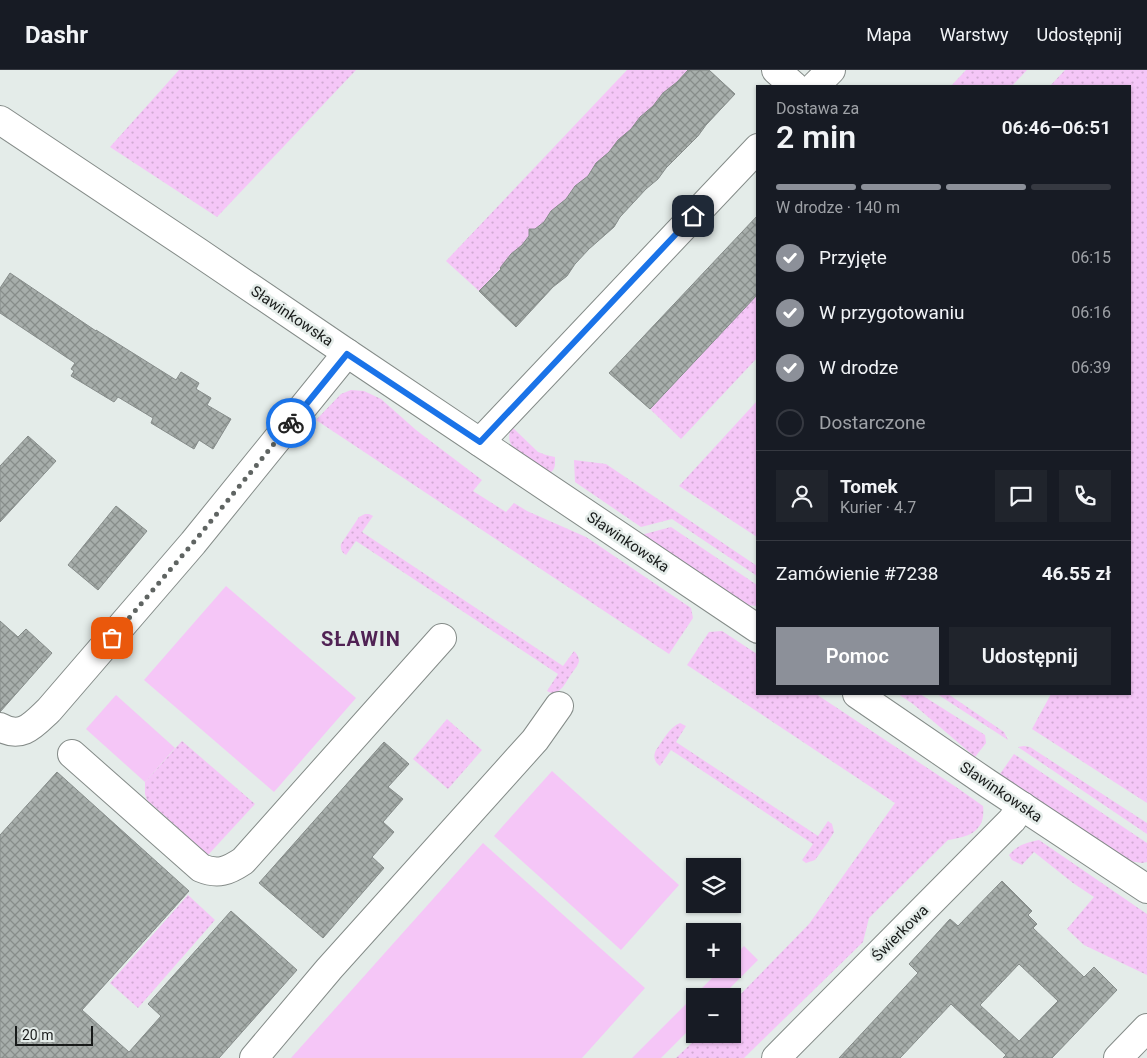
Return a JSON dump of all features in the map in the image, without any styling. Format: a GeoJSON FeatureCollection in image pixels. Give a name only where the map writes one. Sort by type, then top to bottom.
{"type":"FeatureCollection","features":[{"type":"Feature","properties":{"kind":"street"},"geometry":{"type":"LineString","coordinates":[[776,70],[793,85]]}},
{"type":"Feature","properties":{"kind":"street"},"geometry":{"type":"LineString","coordinates":[[816,85],[830,70]]}},
{"type":"Feature","properties":{"kind":"street","name":"Sławinkowska"},"geometry":{"type":"LineString","coordinates":[[0,120],[756,628]]}},
{"type":"Feature","properties":{"kind":"street"},"geometry":{"type":"LineString","coordinates":[[480,442],[756,150]]}},
{"type":"Feature","properties":{"kind":"street"},"geometry":{"type":"LineString","coordinates":[[0,727],[8,732],[19,732],[30,727],[49,710],[193,543],[347,354]]}},
{"type":"Feature","properties":{"kind":"street"},"geometry":{"type":"LineString","coordinates":[[72,754],[200,868],[211,872],[233,868],[243,861],[442,638]]}},
{"type":"Feature","properties":{"kind":"street","name":"Sławinkowska"},"geometry":{"type":"LineString","coordinates":[[858,695],[1147,889]]}},
{"type":"Feature","properties":{"kind":"street"},"geometry":{"type":"LineString","coordinates":[[254,1058],[329,969],[535,740],[559,706]]}},
{"type":"Feature","properties":{"kind":"street","name":"Świerkowa"},"geometry":{"type":"LineString","coordinates":[[776,1058],[1012,820],[1022,806]]}},
{"type":"Feature","properties":{"kind":"street"},"geometry":{"type":"LineString","coordinates":[[1118,1058],[1147,1028]]}},
{"type":"Feature","properties":{"kind":"shaded area"},"geometry":{"type":"Polygon","coordinates":[[[179,70],[356,70],[217,217],[110,147],[179,70]]]}},
{"type":"Feature","properties":{"kind":"shaded area"},"geometry":{"type":"Polygon","coordinates":[[[627,70],[688,70],[479,291],[446,261],[627,70]]]}},
{"type":"Feature","properties":{"kind":"shaded area"},"geometry":{"type":"Polygon","coordinates":[[[966,70],[1027,70],[1013,85],[952,85],[966,70]]]}},
{"type":"Feature","properties":{"kind":"shaded area"},"geometry":{"type":"Polygon","coordinates":[[[1065,70],[1147,70],[1147,803],[1032,729],[1050,695],[1131,695],[1131,85],[1051,85],[1065,70]]]}},
{"type":"Feature","properties":{"kind":"shaded area"},"geometry":{"type":"Polygon","coordinates":[[[756,296],[756,359],[681,439],[650,409],[756,296]]]}},
{"type":"Feature","properties":{"kind":"shaded area"},"geometry":{"type":"Polygon","coordinates":[[[351,390],[364,391],[381,399],[416,430],[482,480],[473,491],[506,512],[514,503],[527,511],[586,537],[691,608],[693,618],[669,654],[316,420],[341,394],[351,390]]]}},
{"type":"Feature","properties":{"kind":"shaded area"},"geometry":{"type":"Polygon","coordinates":[[[756,402],[756,536],[679,486],[756,402]]]}},
{"type":"Feature","properties":{"kind":"shaded area"},"geometry":{"type":"Polygon","coordinates":[[[512,427],[538,452],[555,457],[555,466],[550,473],[520,454],[513,447],[509,438],[512,427]]]}},
{"type":"Feature","properties":{"kind":"shaded area"},"geometry":{"type":"Polygon","coordinates":[[[574,460],[606,464],[756,565],[756,575],[672,519],[641,527],[575,482],[574,460]]]}},
{"type":"Feature","properties":{"kind":"shaded area"},"geometry":{"type":"Polygon","coordinates":[[[365,514],[373,516],[362,532],[563,666],[574,651],[579,661],[577,667],[563,686],[555,693],[547,691],[558,674],[356,541],[346,555],[343,553],[341,544],[359,517],[365,514]]]}},
{"type":"Feature","properties":{"kind":"shaded area"},"geometry":{"type":"Polygon","coordinates":[[[671,527],[756,584],[756,606],[747,605],[641,535],[671,527]]]}},
{"type":"Feature","properties":{"kind":"shaded area"},"geometry":{"type":"Polygon","coordinates":[[[226,586],[356,698],[274,792],[144,680],[226,586]]]}},
{"type":"Feature","properties":{"kind":"shaded area"},"geometry":{"type":"Polygon","coordinates":[[[722,631],[756,653],[756,695],[818,695],[983,806],[982,821],[979,827],[969,835],[948,840],[869,918],[863,942],[744,1058],[676,1058],[692,1043],[741,1043],[741,994],[809,924],[895,803],[687,665],[709,632],[722,631]]]}},
{"type":"Feature","properties":{"kind":"shaded area"},"geometry":{"type":"Polygon","coordinates":[[[116,695],[175,748],[145,782],[86,729],[116,695]]]}},
{"type":"Feature","properties":{"kind":"shaded area"},"geometry":{"type":"Polygon","coordinates":[[[900,695],[922,695],[985,735],[986,743],[975,757],[913,704],[900,695]]]}},
{"type":"Feature","properties":{"kind":"shaded area"},"geometry":{"type":"Polygon","coordinates":[[[939,695],[949,695],[1004,732],[1008,740],[939,695]]]}},
{"type":"Feature","properties":{"kind":"shaded area"},"geometry":{"type":"Polygon","coordinates":[[[447,719],[482,750],[448,789],[413,759],[447,719]]]}},
{"type":"Feature","properties":{"kind":"shaded area"},"geometry":{"type":"Polygon","coordinates":[[[680,723],[686,726],[676,742],[818,836],[828,821],[832,824],[834,832],[815,860],[806,863],[802,860],[813,844],[671,750],[660,766],[656,763],[656,750],[669,731],[680,723]]]}},
{"type":"Feature","properties":{"kind":"shaded area"},"geometry":{"type":"Polygon","coordinates":[[[182,741],[255,804],[208,855],[147,800],[145,794],[145,782],[182,741]]]}},
{"type":"Feature","properties":{"kind":"shaded area"},"geometry":{"type":"Polygon","coordinates":[[[1018,747],[1030,747],[1147,823],[1147,834],[1018,747]]]}},
{"type":"Feature","properties":{"kind":"shaded area"},"geometry":{"type":"Polygon","coordinates":[[[1014,754],[1147,843],[1147,862],[1129,861],[1000,774],[1014,754]]]}},
{"type":"Feature","properties":{"kind":"shaded area"},"geometry":{"type":"Polygon","coordinates":[[[552,771],[679,885],[621,950],[494,836],[552,771]]]}},
{"type":"Feature","properties":{"kind":"shaded area"},"geometry":{"type":"Polygon","coordinates":[[[1039,840],[1147,914],[1147,975],[1084,945],[1067,929],[1094,897],[1034,852],[1022,865],[1012,860],[1009,855],[1016,848],[1039,840]]]}},
{"type":"Feature","properties":{"kind":"shaded area"},"geometry":{"type":"Polygon","coordinates":[[[483,843],[645,988],[582,1058],[291,1058],[483,843]]]}},
{"type":"Feature","properties":{"kind":"shaded area"},"geometry":{"type":"Polygon","coordinates":[[[188,895],[215,920],[138,1008],[110,983],[188,895]]]}},
{"type":"Feature","properties":{"kind":"shaded area"},"geometry":{"type":"Polygon","coordinates":[[[744,946],[758,960],[741,977],[741,949],[744,946]]]}},
{"type":"Feature","properties":{"kind":"shaded area"},"geometry":{"type":"Polygon","coordinates":[[[712,978],[740,978],[730,988],[702,988],[712,978]]]}},
{"type":"Feature","properties":{"kind":"shaded area"},"geometry":{"type":"Polygon","coordinates":[[[686,1004],[686,1033],[661,1058],[632,1058],[686,1004]]]}},
{"type":"Feature","properties":{"kind":"building"},"geometry":{"type":"Polygon","coordinates":[[[688,70],[709,70],[735,94],[658,179],[620,217],[614,227],[589,249],[567,276],[553,287],[516,327],[479,291],[501,269],[511,254],[522,245],[529,236],[529,229],[535,229],[544,222],[551,211],[566,199],[575,186],[588,176],[596,163],[609,152],[663,93],[688,70]]]}},
{"type":"Feature","properties":{"kind":"building"},"geometry":{"type":"Polygon","coordinates":[[[756,217],[756,296],[650,409],[609,373],[756,217]]]}},
{"type":"Feature","properties":{"kind":"building"},"geometry":{"type":"Polygon","coordinates":[[[10,273],[96,331],[176,380],[181,372],[199,383],[196,389],[211,398],[207,405],[231,419],[213,449],[199,440],[194,449],[151,423],[153,418],[118,397],[114,402],[71,376],[74,371],[71,369],[75,363],[0,313],[0,288],[10,273]]]}},
{"type":"Feature","properties":{"kind":"building"},"geometry":{"type":"Polygon","coordinates":[[[28,436],[56,461],[0,522],[0,466],[28,436]]]}},
{"type":"Feature","properties":{"kind":"building"},"geometry":{"type":"Polygon","coordinates":[[[116,506],[147,531],[98,590],[68,565],[116,506]]]}},
{"type":"Feature","properties":{"kind":"building"},"geometry":{"type":"Polygon","coordinates":[[[0,621],[18,637],[26,629],[52,653],[0,712],[0,621]]]}},
{"type":"Feature","properties":{"kind":"building"},"geometry":{"type":"Polygon","coordinates":[[[384,742],[409,764],[388,787],[403,799],[383,822],[394,832],[372,857],[384,868],[323,938],[259,883],[384,742]]]}},
{"type":"Feature","properties":{"kind":"building"},"geometry":{"type":"Polygon","coordinates":[[[57,772],[189,891],[82,1010],[129,1052],[161,1016],[148,1004],[231,911],[297,970],[219,1058],[0,1058],[0,835],[57,772]]]}},
{"type":"Feature","properties":{"kind":"building"},"geometry":{"type":"Polygon","coordinates":[[[1002,881],[1032,911],[1028,915],[1037,924],[1033,928],[1084,977],[1094,967],[1117,990],[1052,1058],[1003,1058],[1006,1055],[951,1004],[900,1058],[839,1058],[918,973],[909,964],[950,919],[958,926],[1002,881]],[[1019,964],[980,1005],[1019,1041],[1058,1001],[1019,964]]]}},
{"type":"Feature","properties":{"kind":"way so far"},"geometry":{"type":"LineString","coordinates":[[112,638],[291,423]]}},
{"type":"Feature","properties":{"kind":"district","name":"SŁAWIN"},"geometry":{"type":"Point","coordinates":[361,639]}},
{"type":"Feature","properties":{"kind":"route"},"geometry":{"type":"LineString","coordinates":[[291,423],[347,354],[480,442],[693,216]]}}]}
